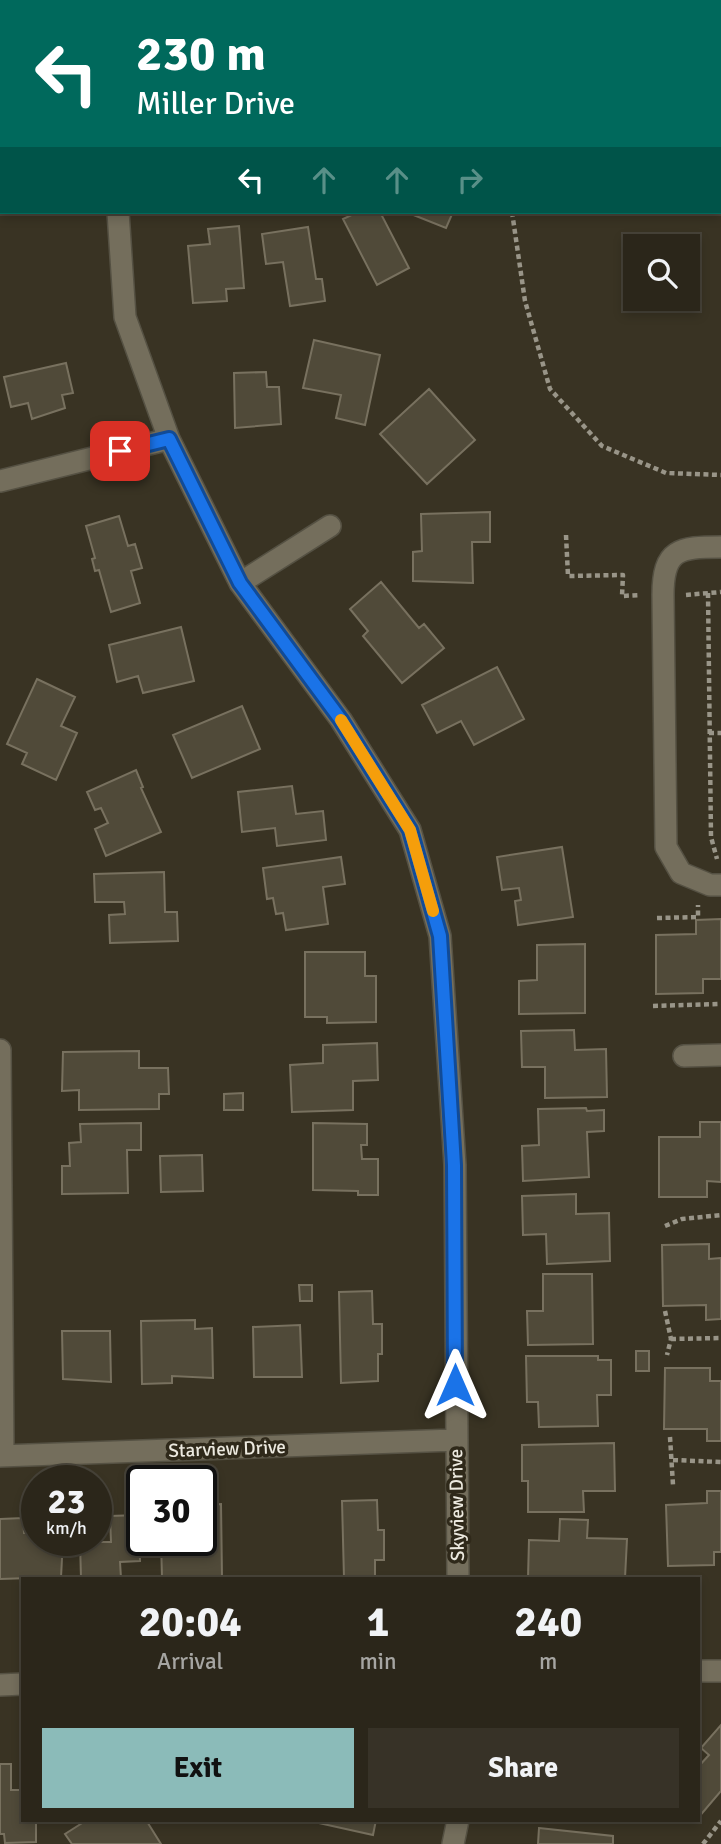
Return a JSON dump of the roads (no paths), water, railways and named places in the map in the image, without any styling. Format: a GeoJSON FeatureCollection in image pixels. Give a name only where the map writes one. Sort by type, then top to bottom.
{"type":"FeatureCollection","features":[{"type":"Feature","properties":{"kind":"street","name":"Skyview Drive"},"geometry":{"type":"LineString","coordinates":[[118,214],[125,317],[169,439],[240,583],[341,720],[410,830],[440,936],[454,1165],[458,1577]]}},
{"type":"Feature","properties":{"kind":"street"},"geometry":{"type":"LineString","coordinates":[[0,481],[169,439]]}},
{"type":"Feature","properties":{"kind":"street"},"geometry":{"type":"LineString","coordinates":[[240,583],[330,526]]}},
{"type":"Feature","properties":{"kind":"street"},"geometry":{"type":"LineString","coordinates":[[715,894],[710,885],[681,873],[666,847],[663,573],[671,557],[691,547],[721,547]]}},
{"type":"Feature","properties":{"kind":"street"},"geometry":{"type":"LineString","coordinates":[[0,1050],[2,1456]]}},
{"type":"Feature","properties":{"kind":"street"},"geometry":{"type":"LineString","coordinates":[[684,1056],[721,1055]]}},
{"type":"Feature","properties":{"kind":"street","name":"Starview Drive"},"geometry":{"type":"LineString","coordinates":[[2,1456],[455,1440]]}},
{"type":"Feature","properties":{"kind":"street"},"geometry":{"type":"LineString","coordinates":[[700,1671],[721,1671]]}},
{"type":"Feature","properties":{"kind":"street"},"geometry":{"type":"LineString","coordinates":[[0,1685],[21,1684]]}},
{"type":"Feature","properties":{"kind":"street"},"geometry":{"type":"LineString","coordinates":[[453,1844],[458,1822]]}}]}
